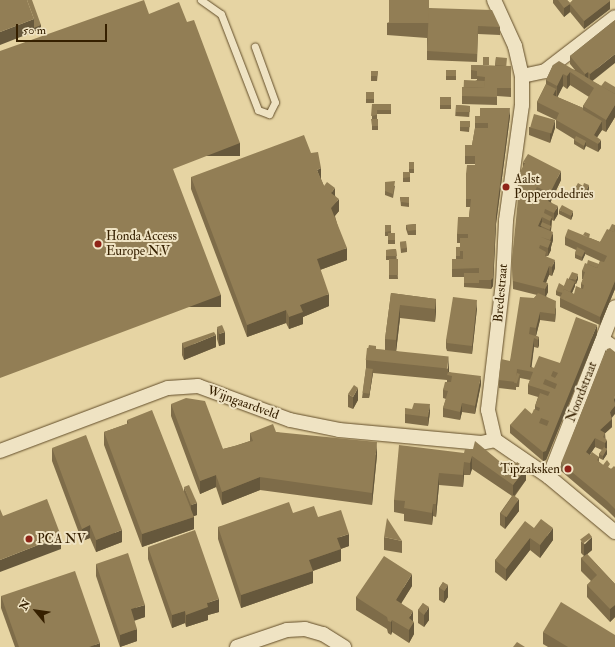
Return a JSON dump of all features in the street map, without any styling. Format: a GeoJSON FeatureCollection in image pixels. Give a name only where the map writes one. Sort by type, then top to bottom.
{"type":"FeatureCollection","features":[{"type":"Feature","properties":{"kind":"street","name":"Bredestraat"},"geometry":{"type":"LineString","coordinates":[[494,0],[515,46],[522,76],[522,105],[506,222],[503,282],[488,410],[495,440]]}},
{"type":"Feature","properties":{"kind":"street"},"geometry":{"type":"LineString","coordinates":[[522,76],[544,71],[615,17]]}},
{"type":"Feature","properties":{"kind":"street","name":"Noordstraat"},"geometry":{"type":"LineString","coordinates":[[549,477],[615,307]]}},
{"type":"Feature","properties":{"kind":"street"},"geometry":{"type":"LineString","coordinates":[[603,340],[615,348]]}},
{"type":"Feature","properties":{"kind":"street","name":"Wijngaardveld"},"geometry":{"type":"LineString","coordinates":[[0,451],[168,388],[198,386],[290,420],[339,430],[481,443],[495,440]]}},
{"type":"Feature","properties":{"kind":"street"},"geometry":{"type":"LineString","coordinates":[[495,440],[549,477],[615,532]]}},
{"type":"Feature","properties":{"kind":"street"},"geometry":{"type":"LineString","coordinates":[[237,647],[287,630],[305,629],[323,634],[344,647]]}},
{"type":"Feature","properties":{"kind":"lane"},"geometry":{"type":"LineString","coordinates":[[201,0],[221,14],[258,110],[269,114],[275,102],[255,47]]}},
{"type":"Feature","properties":{"kind":"building"},"geometry":{"type":"Polygon","coordinates":[[[0,0],[27,0],[34,19],[0,32],[0,0]]]}},
{"type":"Feature","properties":{"kind":"building"},"geometry":{"type":"Polygon","coordinates":[[[27,0],[32,0],[41,25],[34,28],[34,19],[27,0]]]}},
{"type":"Feature","properties":{"kind":"building","name":"Honda Access Europe N.V"},"geometry":{"type":"Polygon","coordinates":[[[144,0],[149,14],[179,2],[187,22],[194,20],[240,143],[173,169],[221,295],[0,378],[0,51],[144,0]]]}},
{"type":"Feature","properties":{"kind":"building"},"geometry":{"type":"Polygon","coordinates":[[[389,0],[429,0],[429,23],[389,23],[389,0]]]}},
{"type":"Feature","properties":{"kind":"building"},"geometry":{"type":"Polygon","coordinates":[[[558,0],[567,0],[570,3],[573,0],[610,1],[584,21],[570,4],[564,8],[558,0]]]}},
{"type":"Feature","properties":{"kind":"building"},"geometry":{"type":"Polygon","coordinates":[[[429,8],[492,10],[500,27],[478,26],[477,54],[427,51],[429,8]]]}},
{"type":"Feature","properties":{"kind":"building"},"geometry":{"type":"Polygon","coordinates":[[[615,20],[615,54],[590,74],[588,72],[585,74],[570,56],[615,20]]]}},
{"type":"Feature","properties":{"kind":"building"},"geometry":{"type":"Polygon","coordinates":[[[483,57],[489,57],[489,65],[483,65],[483,57]]]}},
{"type":"Feature","properties":{"kind":"building"},"geometry":{"type":"Polygon","coordinates":[[[496,57],[507,58],[506,66],[495,65],[496,57]]]}},
{"type":"Feature","properties":{"kind":"building"},"geometry":{"type":"Polygon","coordinates":[[[559,61],[615,94],[615,105],[606,120],[583,106],[594,88],[570,72],[567,76],[563,74],[557,86],[546,80],[553,65],[559,61]]]}},
{"type":"Feature","properties":{"kind":"building"},"geometry":{"type":"Polygon","coordinates":[[[471,65],[511,66],[511,88],[497,88],[497,97],[462,96],[462,87],[484,88],[485,77],[477,76],[477,71],[471,70],[471,65]]]}},
{"type":"Feature","properties":{"kind":"building"},"geometry":{"type":"Polygon","coordinates":[[[446,70],[456,70],[456,76],[446,76],[446,70]]]}},
{"type":"Feature","properties":{"kind":"building"},"geometry":{"type":"Polygon","coordinates":[[[371,71],[378,71],[377,76],[371,76],[371,71]]]}},
{"type":"Feature","properties":{"kind":"building"},"geometry":{"type":"Polygon","coordinates":[[[464,80],[485,81],[485,88],[464,87],[464,80]]]}},
{"type":"Feature","properties":{"kind":"building"},"geometry":{"type":"Polygon","coordinates":[[[605,81],[615,87],[615,94],[601,86],[605,81]]]}},
{"type":"Feature","properties":{"kind":"building"},"geometry":{"type":"Polygon","coordinates":[[[546,84],[556,89],[553,95],[583,108],[583,110],[602,121],[594,135],[601,140],[598,144],[556,120],[559,113],[537,102],[546,84]]]}},
{"type":"Feature","properties":{"kind":"building"},"geometry":{"type":"Polygon","coordinates":[[[366,92],[374,92],[374,99],[366,99],[366,92]]]}},
{"type":"Feature","properties":{"kind":"building"},"geometry":{"type":"Polygon","coordinates":[[[440,97],[451,97],[451,105],[440,105],[440,97]]]}},
{"type":"Feature","properties":{"kind":"building"},"geometry":{"type":"Polygon","coordinates":[[[372,104],[391,104],[391,110],[377,110],[377,115],[371,116],[372,104]]]}},
{"type":"Feature","properties":{"kind":"building"},"geometry":{"type":"Polygon","coordinates":[[[456,105],[470,106],[470,112],[456,112],[456,105]]]}},
{"type":"Feature","properties":{"kind":"building"},"geometry":{"type":"Polygon","coordinates":[[[480,108],[510,108],[496,215],[493,278],[491,280],[479,280],[479,268],[452,269],[452,259],[463,259],[463,251],[460,251],[460,238],[468,238],[468,234],[457,234],[458,217],[469,217],[471,199],[466,199],[467,165],[475,165],[475,156],[465,156],[465,145],[472,145],[475,128],[488,128],[488,123],[475,123],[475,116],[480,116],[480,108]]]}},
{"type":"Feature","properties":{"kind":"building"},"geometry":{"type":"Polygon","coordinates":[[[534,114],[555,120],[551,134],[530,127],[534,114]]]}},
{"type":"Feature","properties":{"kind":"building"},"geometry":{"type":"Polygon","coordinates":[[[371,119],[378,119],[378,126],[372,126],[371,119]]]}},
{"type":"Feature","properties":{"kind":"building"},"geometry":{"type":"Polygon","coordinates":[[[460,121],[470,121],[470,127],[460,127],[460,121]]]}},
{"type":"Feature","properties":{"kind":"building"},"geometry":{"type":"Polygon","coordinates":[[[304,135],[311,153],[318,152],[321,168],[317,170],[324,186],[327,182],[335,188],[331,193],[339,199],[331,208],[347,248],[317,259],[329,294],[300,305],[303,312],[289,317],[286,310],[247,325],[191,177],[304,135]]]}},
{"type":"Feature","properties":{"kind":"building"},"geometry":{"type":"Polygon","coordinates":[[[576,136],[586,141],[584,146],[574,140],[576,136]]]}},
{"type":"Feature","properties":{"kind":"building"},"geometry":{"type":"Polygon","coordinates":[[[528,154],[561,171],[550,193],[537,187],[535,191],[551,196],[548,201],[558,206],[554,213],[545,209],[544,213],[552,217],[550,221],[542,217],[538,226],[553,232],[550,240],[541,237],[551,241],[548,248],[540,245],[539,248],[546,252],[545,256],[555,260],[552,267],[549,266],[543,282],[548,283],[545,289],[513,281],[512,261],[521,170],[525,163],[523,162],[528,154]]]}},
{"type":"Feature","properties":{"kind":"building"},"geometry":{"type":"Polygon","coordinates":[[[409,162],[414,162],[414,169],[409,169],[409,162]]]}},
{"type":"Feature","properties":{"kind":"building"},"geometry":{"type":"Polygon","coordinates":[[[403,172],[410,172],[410,177],[403,178],[403,172]]]}},
{"type":"Feature","properties":{"kind":"building"},"geometry":{"type":"Polygon","coordinates":[[[395,181],[393,194],[385,191],[385,182],[395,181]]]}},
{"type":"Feature","properties":{"kind":"building"},"geometry":{"type":"Polygon","coordinates":[[[578,183],[583,186],[584,183],[589,185],[584,195],[574,190],[578,183]]]}},
{"type":"Feature","properties":{"kind":"building"},"geometry":{"type":"Polygon","coordinates":[[[400,197],[409,197],[409,203],[401,202],[400,197]]]}},
{"type":"Feature","properties":{"kind":"building"},"geometry":{"type":"Polygon","coordinates":[[[562,205],[573,211],[571,216],[559,210],[562,205]]]}},
{"type":"Feature","properties":{"kind":"building"},"geometry":{"type":"Polygon","coordinates":[[[542,222],[551,226],[550,230],[540,226],[542,222]]]}},
{"type":"Feature","properties":{"kind":"building"},"geometry":{"type":"Polygon","coordinates":[[[416,224],[416,230],[408,231],[406,225],[416,224]]]}},
{"type":"Feature","properties":{"kind":"building"},"geometry":{"type":"Polygon","coordinates":[[[612,224],[615,225],[614,232],[609,230],[612,224]]]}},
{"type":"Feature","properties":{"kind":"building"},"geometry":{"type":"Polygon","coordinates":[[[385,225],[391,225],[391,231],[385,232],[385,225]]]}},
{"type":"Feature","properties":{"kind":"building"},"geometry":{"type":"Polygon","coordinates":[[[615,228],[615,281],[600,317],[560,298],[564,289],[574,294],[576,286],[583,289],[584,285],[581,284],[585,272],[582,271],[585,263],[597,268],[600,261],[604,262],[607,256],[565,237],[568,229],[600,242],[607,229],[614,232],[615,228]]]}},
{"type":"Feature","properties":{"kind":"building"},"geometry":{"type":"Polygon","coordinates":[[[585,232],[590,234],[589,238],[583,235],[585,232]]]}},
{"type":"Feature","properties":{"kind":"building"},"geometry":{"type":"Polygon","coordinates":[[[388,233],[395,233],[395,240],[388,240],[388,233]]]}},
{"type":"Feature","properties":{"kind":"building"},"geometry":{"type":"Polygon","coordinates":[[[406,241],[407,248],[401,249],[400,242],[406,241]]]}},
{"type":"Feature","properties":{"kind":"building"},"geometry":{"type":"Polygon","coordinates":[[[456,247],[460,247],[460,256],[456,256],[456,247]]]}},
{"type":"Feature","properties":{"kind":"building"},"geometry":{"type":"Polygon","coordinates":[[[577,247],[585,251],[582,257],[575,254],[577,247]]]}},
{"type":"Feature","properties":{"kind":"building"},"geometry":{"type":"Polygon","coordinates":[[[396,249],[397,256],[386,256],[386,250],[396,249]]]}},
{"type":"Feature","properties":{"kind":"building"},"geometry":{"type":"Polygon","coordinates":[[[389,259],[398,259],[398,275],[389,275],[389,259]]]}},
{"type":"Feature","properties":{"kind":"building"},"geometry":{"type":"Polygon","coordinates":[[[588,260],[599,264],[597,268],[587,264],[588,260]]]}},
{"type":"Feature","properties":{"kind":"building"},"geometry":{"type":"Polygon","coordinates":[[[572,272],[578,274],[576,280],[569,278],[572,272]]]}},
{"type":"Feature","properties":{"kind":"building"},"geometry":{"type":"Polygon","coordinates":[[[464,273],[479,273],[479,283],[464,283],[464,273]]]}},
{"type":"Feature","properties":{"kind":"building"},"geometry":{"type":"Polygon","coordinates":[[[567,278],[575,282],[570,292],[564,289],[563,293],[556,291],[559,283],[564,286],[567,278]]]}},
{"type":"Feature","properties":{"kind":"building"},"geometry":{"type":"Polygon","coordinates":[[[391,293],[436,299],[435,309],[400,305],[396,340],[385,339],[391,293]]]}},
{"type":"Feature","properties":{"kind":"building"},"geometry":{"type":"Polygon","coordinates":[[[538,293],[556,301],[555,314],[540,312],[536,328],[530,327],[529,334],[539,337],[538,340],[534,338],[530,367],[534,368],[539,356],[560,363],[576,317],[597,325],[546,451],[543,452],[510,425],[525,408],[532,414],[534,409],[539,411],[540,408],[535,406],[540,393],[548,396],[550,392],[528,385],[533,372],[517,369],[516,382],[499,380],[501,359],[510,361],[520,297],[534,298],[538,293]],[[553,371],[551,376],[555,378],[558,373],[553,371]],[[545,379],[543,384],[555,389],[557,384],[545,379]],[[541,418],[539,423],[547,426],[549,421],[541,418]]]}},
{"type":"Feature","properties":{"kind":"building"},"geometry":{"type":"Polygon","coordinates":[[[453,297],[477,300],[472,346],[447,343],[446,340],[453,297]]]}},
{"type":"Feature","properties":{"kind":"building"},"geometry":{"type":"Polygon","coordinates":[[[222,325],[225,332],[219,334],[217,327],[222,325]]]}},
{"type":"Feature","properties":{"kind":"building"},"geometry":{"type":"Polygon","coordinates":[[[214,332],[216,335],[184,348],[182,343],[214,332]]]}},
{"type":"Feature","properties":{"kind":"building"},"geometry":{"type":"Polygon","coordinates":[[[369,345],[376,346],[376,349],[368,349],[369,345]]]}},
{"type":"Feature","properties":{"kind":"building"},"geometry":{"type":"Polygon","coordinates":[[[367,348],[449,357],[447,369],[366,360],[367,348]]]}},
{"type":"Feature","properties":{"kind":"building"},"geometry":{"type":"Polygon","coordinates":[[[610,348],[615,352],[615,406],[610,412],[612,419],[600,430],[605,433],[603,437],[607,440],[605,443],[595,438],[586,452],[590,455],[592,452],[599,457],[597,460],[603,465],[607,460],[610,464],[608,467],[611,469],[614,466],[615,467],[615,509],[561,463],[607,349],[610,348]]]}},
{"type":"Feature","properties":{"kind":"building"},"geometry":{"type":"Polygon","coordinates":[[[366,368],[373,369],[369,394],[363,393],[366,368]]]}},
{"type":"Feature","properties":{"kind":"building"},"geometry":{"type":"Polygon","coordinates":[[[448,372],[481,376],[475,406],[462,403],[460,412],[443,408],[448,391],[443,390],[445,382],[451,382],[452,376],[447,375],[448,372]]]}},
{"type":"Feature","properties":{"kind":"building"},"geometry":{"type":"Polygon","coordinates":[[[517,373],[520,374],[517,383],[514,383],[517,373]]]}},
{"type":"Feature","properties":{"kind":"building"},"geometry":{"type":"Polygon","coordinates":[[[354,385],[358,388],[353,397],[348,394],[354,385]]]}},
{"type":"Feature","properties":{"kind":"building"},"geometry":{"type":"Polygon","coordinates":[[[186,398],[205,401],[223,449],[253,441],[250,433],[273,424],[276,432],[377,442],[372,493],[260,477],[222,492],[216,475],[200,481],[171,404],[186,398]]]}},
{"type":"Feature","properties":{"kind":"building"},"geometry":{"type":"Polygon","coordinates":[[[414,403],[430,404],[428,417],[405,414],[405,408],[412,409],[414,403]]]}},
{"type":"Feature","properties":{"kind":"building"},"geometry":{"type":"Polygon","coordinates":[[[152,410],[194,517],[142,534],[104,432],[129,423],[127,420],[152,410]]]}},
{"type":"Feature","properties":{"kind":"building"},"geometry":{"type":"Polygon","coordinates":[[[86,435],[122,530],[96,540],[90,525],[82,529],[52,448],[86,435]]]}},
{"type":"Feature","properties":{"kind":"building"},"geometry":{"type":"Polygon","coordinates":[[[475,441],[504,465],[508,461],[514,466],[517,462],[526,468],[513,485],[472,456],[470,463],[464,462],[463,475],[439,473],[436,504],[433,504],[432,513],[404,508],[405,501],[394,500],[399,445],[464,453],[465,449],[473,449],[475,441]]]}},
{"type":"Feature","properties":{"kind":"building"},"geometry":{"type":"Polygon","coordinates":[[[604,447],[607,449],[603,456],[599,454],[604,447]]]}},
{"type":"Feature","properties":{"kind":"building"},"geometry":{"type":"Polygon","coordinates":[[[189,485],[197,503],[191,505],[184,487],[189,485]]]}},
{"type":"Feature","properties":{"kind":"building"},"geometry":{"type":"Polygon","coordinates":[[[513,495],[519,499],[507,517],[501,513],[513,495]]]}},
{"type":"Feature","properties":{"kind":"building","name":"PCA NV"},"geometry":{"type":"Polygon","coordinates":[[[47,499],[61,536],[0,560],[0,509],[3,516],[47,499]]]}},
{"type":"Feature","properties":{"kind":"building"},"geometry":{"type":"Polygon","coordinates":[[[289,502],[293,513],[314,506],[318,517],[341,510],[349,534],[337,538],[341,549],[309,560],[313,571],[241,595],[218,527],[289,502]]]}},
{"type":"Feature","properties":{"kind":"building"},"geometry":{"type":"Polygon","coordinates":[[[387,518],[402,541],[384,537],[387,518]]]}},
{"type":"Feature","properties":{"kind":"building"},"geometry":{"type":"Polygon","coordinates":[[[541,519],[553,528],[540,545],[530,538],[506,569],[495,560],[525,521],[534,528],[541,519]]]}},
{"type":"Feature","properties":{"kind":"building"},"geometry":{"type":"Polygon","coordinates":[[[195,530],[219,599],[207,603],[208,607],[186,615],[185,611],[172,615],[148,547],[195,530]]]}},
{"type":"Feature","properties":{"kind":"building"},"geometry":{"type":"Polygon","coordinates":[[[589,533],[592,537],[583,544],[580,540],[589,533]]]}},
{"type":"Feature","properties":{"kind":"building"},"geometry":{"type":"Polygon","coordinates":[[[128,553],[145,605],[131,609],[137,629],[120,635],[96,564],[128,553]]]}},
{"type":"Feature","properties":{"kind":"building"},"geometry":{"type":"Polygon","coordinates":[[[587,554],[615,584],[615,605],[610,609],[587,585],[597,575],[581,558],[587,554]]]}},
{"type":"Feature","properties":{"kind":"building"},"geometry":{"type":"Polygon","coordinates":[[[384,556],[412,574],[396,600],[413,611],[409,618],[414,622],[409,630],[392,620],[391,622],[388,621],[387,617],[356,597],[384,556]]]}},
{"type":"Feature","properties":{"kind":"building"},"geometry":{"type":"Polygon","coordinates":[[[75,571],[100,643],[89,647],[19,647],[1,596],[75,571]]]}},
{"type":"Feature","properties":{"kind":"building"},"geometry":{"type":"Polygon","coordinates":[[[443,582],[448,585],[445,591],[439,588],[443,582]]]}},
{"type":"Feature","properties":{"kind":"building"},"geometry":{"type":"Polygon","coordinates":[[[561,602],[615,635],[615,647],[568,647],[543,632],[561,602]]]}},
{"type":"Feature","properties":{"kind":"building"},"geometry":{"type":"Polygon","coordinates":[[[423,603],[429,607],[424,615],[418,610],[423,603]]]}},
{"type":"Feature","properties":{"kind":"building"},"geometry":{"type":"Polygon","coordinates":[[[517,642],[525,647],[513,647],[517,642]]]}},
{"type":"Feature","properties":{"kind":"place","name":"Aalst Popperodedries"},"geometry":{"type":"Point","coordinates":[506,187]}},
{"type":"Feature","properties":{"kind":"place","name":"Honda Access Europe N.V"},"geometry":{"type":"Point","coordinates":[98,244]}},
{"type":"Feature","properties":{"kind":"place","name":"Tipzaksken"},"geometry":{"type":"Point","coordinates":[568,469]}},
{"type":"Feature","properties":{"kind":"place","name":"PCA NV"},"geometry":{"type":"Point","coordinates":[29,539]}}]}
